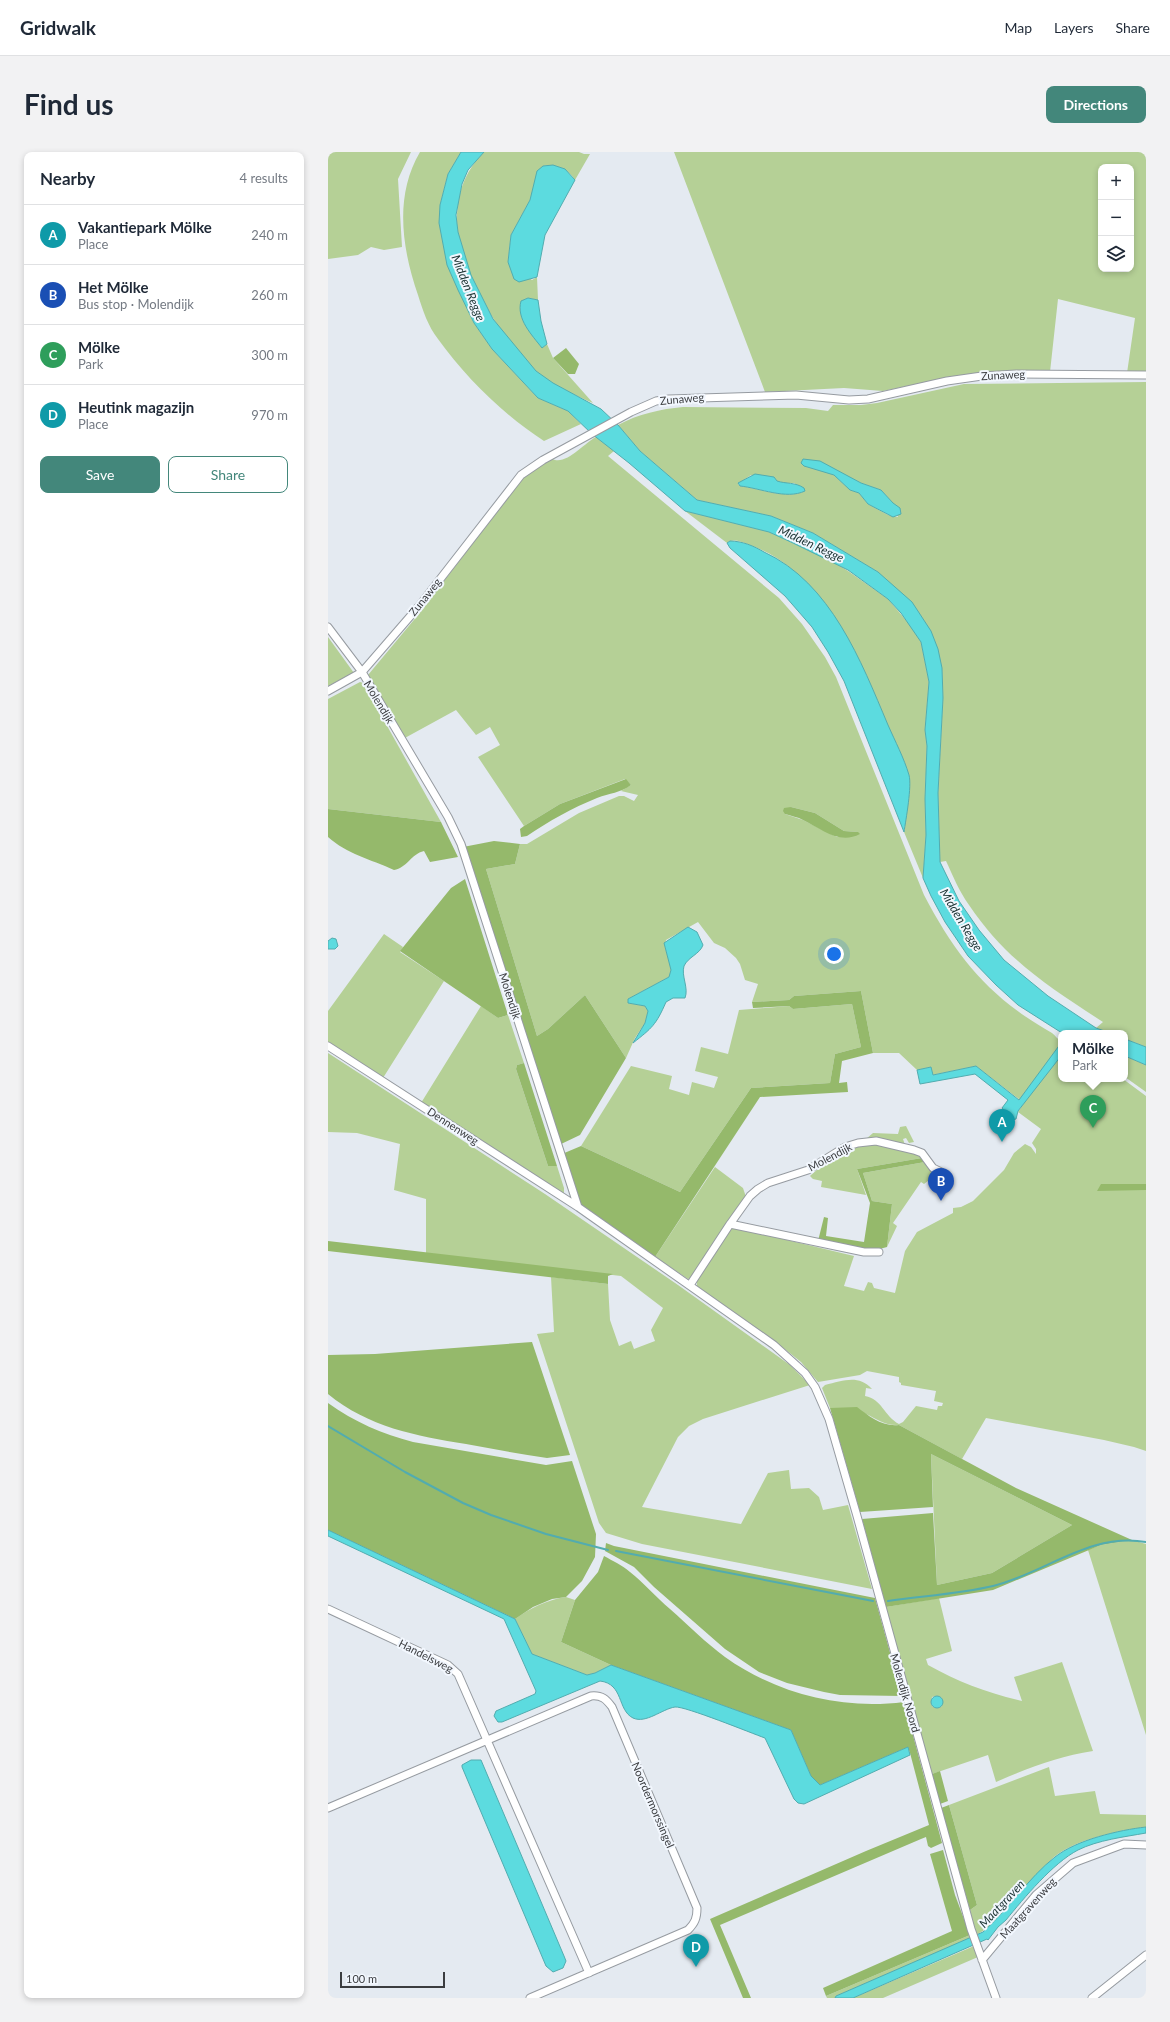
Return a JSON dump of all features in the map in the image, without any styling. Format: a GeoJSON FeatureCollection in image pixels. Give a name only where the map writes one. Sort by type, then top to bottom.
{"type":"FeatureCollection","features":[{"type":"Feature","properties":{"kind":"street","name":"Zunaweg"},"geometry":{"type":"LineString","coordinates":[[328,691],[362,672],[420,605],[517,478],[538,463],[588,435],[617,419],[656,401],[686,397],[796,395],[849,400],[883,397],[947,381],[982,376],[1016,374],[1146,375]]}},
{"type":"Feature","properties":{"kind":"street"},"geometry":{"type":"LineString","coordinates":[[328,627],[362,672]]}},
{"type":"Feature","properties":{"kind":"street","name":"Molendijk"},"geometry":{"type":"LineString","coordinates":[[362,672],[448,818],[461,844],[578,1207]]}},
{"type":"Feature","properties":{"kind":"street","name":"Dennenweg"},"geometry":{"type":"LineString","coordinates":[[328,1046],[578,1207]]}},
{"type":"Feature","properties":{"kind":"street","name":"Molendijk"},"geometry":{"type":"LineString","coordinates":[[690,1285],[750,1196],[768,1183],[808,1170],[845,1147],[858,1143],[876,1141],[919,1151],[933,1168],[941,1172]]}},
{"type":"Feature","properties":{"kind":"street"},"geometry":{"type":"LineString","coordinates":[[578,1207],[690,1285]]}},
{"type":"Feature","properties":{"kind":"street"},"geometry":{"type":"LineString","coordinates":[[730,1224],[864,1252],[879,1252]]}},
{"type":"Feature","properties":{"kind":"street","name":"Molendijk Noord"},"geometry":{"type":"LineString","coordinates":[[690,1285],[774,1345],[804,1373],[815,1387],[829,1419],[860,1524],[893,1652],[973,1934],[996,1998]]}},
{"type":"Feature","properties":{"kind":"street","name":"Handelsweg"},"geometry":{"type":"LineString","coordinates":[[328,1609],[455,1670],[486,1739]]}},
{"type":"Feature","properties":{"kind":"street","name":"Noordermorssingel"},"geometry":{"type":"LineString","coordinates":[[328,1808],[486,1739],[591,1696],[598,1695],[607,1700],[612,1707],[697,1908],[697,1917],[694,1924],[688,1930],[594,1969],[589,1973],[530,1998]]}},
{"type":"Feature","properties":{"kind":"street"},"geometry":{"type":"LineString","coordinates":[[486,1739],[589,1973]]}},
{"type":"Feature","properties":{"kind":"street","name":"Maatgravenweg"},"geometry":{"type":"LineString","coordinates":[[982,1960],[1036,1895],[1073,1863],[1124,1844],[1146,1845]]}},
{"type":"Feature","properties":{"kind":"street"},"geometry":{"type":"LineString","coordinates":[[1092,1998],[1146,1955]]}},
{"type":"Feature","properties":{"kind":"green space"},"geometry":{"type":"Polygon","coordinates":[[[328,152],[411,152],[398,179],[402,247],[384,250],[371,247],[358,255],[328,259],[328,152]]]}},
{"type":"Feature","properties":{"kind":"green space"},"geometry":{"type":"Polygon","coordinates":[[[420,152],[461,152],[448,174],[440,205],[474,323],[492,349],[538,398],[568,411],[581,424],[544,441],[514,420],[486,395],[449,354],[431,329],[412,277],[403,223],[406,186],[420,152]]]}},
{"type":"Feature","properties":{"kind":"green space"},"geometry":{"type":"Polygon","coordinates":[[[484,152],[579,152],[590,154],[575,180],[569,173],[561,168],[543,166],[530,200],[511,235],[508,262],[532,280],[537,277],[538,300],[528,298],[522,301],[542,348],[547,344],[553,358],[593,403],[550,381],[537,372],[523,359],[495,321],[482,299],[472,277],[463,254],[458,233],[457,214],[459,196],[464,180],[473,165],[484,152]]]}},
{"type":"Feature","properties":{"kind":"green space"},"geometry":{"type":"Polygon","coordinates":[[[674,152],[1146,152],[1146,373],[1127,373],[1135,318],[1058,299],[1050,372],[951,377],[883,391],[844,388],[765,392],[674,152]]]}},
{"type":"Feature","properties":{"kind":"green space"},"geometry":{"type":"Polygon","coordinates":[[[566,348],[579,364],[575,374],[568,374],[553,358],[566,348]]]}},
{"type":"Feature","properties":{"kind":"green space"},"geometry":{"type":"Polygon","coordinates":[[[1146,382],[1146,1047],[1128,1040],[1128,1030],[1102,1030],[1096,1028],[1103,1022],[1064,997],[1013,957],[998,942],[969,905],[959,889],[946,861],[940,862],[938,793],[943,698],[942,668],[878,572],[813,533],[771,516],[697,500],[640,451],[618,425],[650,413],[683,407],[806,408],[828,411],[833,405],[861,405],[877,403],[964,384],[1146,382]],[[803,459],[807,467],[824,470],[834,475],[850,490],[859,493],[868,504],[888,515],[898,517],[893,503],[881,490],[803,459]],[[751,475],[738,484],[740,486],[781,494],[805,491],[794,483],[781,483],[751,475]]]}},
{"type":"Feature","properties":{"kind":"green space"},"geometry":{"type":"Polygon","coordinates":[[[596,437],[614,451],[608,456],[779,598],[802,624],[825,657],[836,677],[924,895],[936,918],[963,957],[993,991],[1010,1006],[1052,1033],[1058,1039],[1058,1082],[1127,1082],[1146,1096],[1146,1451],[1104,1440],[986,1418],[962,1459],[899,1425],[885,1423],[857,1411],[830,1408],[822,1388],[825,1385],[844,1381],[861,1381],[872,1389],[866,1388],[865,1396],[871,1398],[879,1404],[894,1421],[899,1424],[903,1422],[916,1406],[937,1410],[938,1406],[942,1406],[943,1403],[934,1401],[936,1391],[901,1385],[899,1382],[899,1377],[867,1371],[860,1375],[818,1382],[801,1362],[786,1350],[697,1287],[697,1279],[730,1229],[737,1228],[854,1256],[844,1286],[864,1291],[868,1282],[872,1283],[874,1288],[895,1293],[905,1251],[917,1232],[953,1213],[953,1208],[961,1207],[973,1201],[1004,1170],[1014,1153],[1025,1144],[1031,1147],[1036,1154],[1036,1149],[1032,1143],[1041,1129],[1018,1112],[1024,1103],[976,1066],[932,1075],[931,1067],[917,1070],[899,1053],[873,1053],[861,991],[794,996],[789,1000],[752,1002],[758,984],[745,980],[740,964],[736,958],[725,948],[714,943],[698,922],[666,940],[665,945],[671,967],[669,977],[628,999],[628,1003],[645,1006],[648,1011],[645,1023],[635,1038],[626,1058],[585,995],[548,1029],[537,1036],[486,869],[515,864],[520,844],[527,844],[579,813],[619,796],[624,796],[634,801],[638,795],[621,791],[631,785],[625,779],[560,804],[524,826],[478,757],[500,745],[490,727],[476,735],[456,710],[403,739],[368,675],[418,615],[519,480],[551,458],[562,460],[574,454],[596,437]],[[791,807],[785,814],[803,820],[837,837],[858,832],[844,831],[815,813],[791,807]]]}},
{"type":"Feature","properties":{"kind":"green space"},"geometry":{"type":"Polygon","coordinates":[[[685,511],[769,532],[832,561],[888,599],[911,626],[921,642],[929,682],[925,730],[927,746],[925,799],[926,835],[923,878],[904,832],[909,776],[851,645],[831,613],[808,585],[781,561],[765,551],[742,542],[734,541],[727,543],[685,511]]]}},
{"type":"Feature","properties":{"kind":"green space"},"geometry":{"type":"Polygon","coordinates":[[[328,637],[354,673],[328,686],[328,637]]]}},
{"type":"Feature","properties":{"kind":"green space"},"geometry":{"type":"Polygon","coordinates":[[[360,682],[363,683],[441,822],[328,809],[328,699],[360,682]]]}},
{"type":"Feature","properties":{"kind":"green space"},"geometry":{"type":"Polygon","coordinates":[[[626,779],[631,785],[627,788],[579,806],[552,820],[527,836],[521,837],[520,829],[560,804],[626,779]]]}},
{"type":"Feature","properties":{"kind":"green space"},"geometry":{"type":"Polygon","coordinates":[[[791,807],[815,813],[844,831],[858,832],[860,834],[845,838],[838,837],[801,819],[785,814],[783,811],[784,808],[791,807]]]}},
{"type":"Feature","properties":{"kind":"green space"},"geometry":{"type":"Polygon","coordinates":[[[328,809],[441,822],[458,857],[430,862],[424,851],[416,855],[402,867],[394,870],[343,848],[328,837],[328,809]]]}},
{"type":"Feature","properties":{"kind":"green space"},"geometry":{"type":"Polygon","coordinates":[[[494,841],[520,844],[515,864],[486,869],[537,1036],[548,1029],[585,995],[626,1058],[580,1135],[559,1145],[463,847],[494,841]]]}},
{"type":"Feature","properties":{"kind":"green space"},"geometry":{"type":"Polygon","coordinates":[[[465,879],[508,1015],[498,1018],[400,951],[451,888],[465,879]]]}},
{"type":"Feature","properties":{"kind":"green space"},"geometry":{"type":"Polygon","coordinates":[[[384,934],[403,947],[400,952],[444,981],[383,1078],[328,1042],[328,1011],[384,934]]]}},
{"type":"Feature","properties":{"kind":"green space"},"geometry":{"type":"Polygon","coordinates":[[[861,991],[873,1053],[842,1061],[839,1083],[847,1082],[848,1092],[760,1097],[655,1257],[585,1210],[580,1202],[562,1154],[581,1146],[680,1192],[751,1088],[830,1083],[835,1054],[861,1047],[852,1004],[793,1009],[789,1006],[753,1008],[752,1002],[789,1000],[794,996],[861,991]]]}},
{"type":"Feature","properties":{"kind":"green space"},"geometry":{"type":"Polygon","coordinates":[[[852,1004],[861,1047],[835,1054],[830,1083],[751,1088],[680,1192],[581,1146],[631,1066],[672,1076],[669,1089],[689,1095],[692,1082],[714,1088],[718,1077],[695,1071],[701,1047],[728,1054],[739,1010],[789,1006],[793,1009],[852,1004]]]}},
{"type":"Feature","properties":{"kind":"green space"},"geometry":{"type":"Polygon","coordinates":[[[481,1006],[498,1018],[508,1015],[524,1063],[517,1065],[516,1069],[548,1166],[557,1166],[564,1188],[564,1195],[421,1103],[481,1006]]]}},
{"type":"Feature","properties":{"kind":"green space"},"geometry":{"type":"Polygon","coordinates":[[[328,1053],[545,1194],[678,1285],[790,1365],[810,1385],[703,1419],[689,1426],[678,1437],[642,1507],[741,1524],[768,1473],[789,1470],[791,1489],[809,1488],[819,1497],[823,1510],[848,1505],[872,1589],[642,1544],[606,1533],[599,1523],[537,1334],[554,1332],[551,1277],[608,1284],[610,1320],[619,1346],[631,1341],[634,1349],[655,1341],[651,1330],[663,1308],[621,1276],[426,1253],[426,1199],[394,1190],[400,1144],[357,1133],[328,1132],[328,1053]]]}},
{"type":"Feature","properties":{"kind":"green space"},"geometry":{"type":"Polygon","coordinates":[[[1128,1057],[1146,1065],[1146,1092],[1128,1079],[1128,1057]]]}},
{"type":"Feature","properties":{"kind":"green space"},"geometry":{"type":"Polygon","coordinates":[[[524,1063],[557,1166],[548,1166],[516,1069],[517,1065],[524,1063]]]}},
{"type":"Feature","properties":{"kind":"green space"},"geometry":{"type":"Polygon","coordinates":[[[906,1126],[914,1142],[909,1143],[906,1138],[903,1139],[905,1145],[866,1139],[873,1133],[898,1134],[900,1127],[906,1126]]]}},
{"type":"Feature","properties":{"kind":"green space"},"geometry":{"type":"Polygon","coordinates":[[[877,1143],[918,1154],[922,1158],[857,1169],[866,1195],[821,1187],[822,1181],[813,1179],[810,1176],[833,1158],[849,1150],[877,1143]]]}},
{"type":"Feature","properties":{"kind":"green space"},"geometry":{"type":"Polygon","coordinates":[[[922,1158],[925,1162],[863,1173],[872,1201],[892,1204],[887,1247],[872,1251],[818,1241],[824,1217],[828,1218],[826,1236],[864,1242],[870,1203],[857,1169],[922,1158]]]}},
{"type":"Feature","properties":{"kind":"green space"},"geometry":{"type":"Polygon","coordinates":[[[925,1162],[933,1172],[933,1177],[924,1184],[921,1182],[893,1223],[897,1226],[887,1247],[892,1204],[872,1201],[863,1173],[925,1162]]]}},
{"type":"Feature","properties":{"kind":"green space"},"geometry":{"type":"Polygon","coordinates":[[[715,1167],[743,1188],[746,1197],[692,1278],[688,1279],[655,1257],[715,1167]]]}},
{"type":"Feature","properties":{"kind":"green space"},"geometry":{"type":"Polygon","coordinates":[[[1101,1184],[1146,1184],[1146,1190],[1097,1191],[1101,1184]]]}},
{"type":"Feature","properties":{"kind":"green space"},"geometry":{"type":"Polygon","coordinates":[[[328,1241],[613,1274],[608,1276],[608,1284],[328,1251],[328,1241]]]}},
{"type":"Feature","properties":{"kind":"green space"},"geometry":{"type":"Polygon","coordinates":[[[532,1342],[570,1455],[547,1458],[447,1441],[411,1433],[359,1415],[328,1394],[328,1355],[375,1354],[532,1342]]]}},
{"type":"Feature","properties":{"kind":"green space"},"geometry":{"type":"Polygon","coordinates":[[[328,1403],[369,1427],[413,1442],[546,1465],[572,1461],[596,1534],[595,1557],[582,1581],[566,1597],[552,1599],[533,1607],[515,1619],[328,1530],[328,1403]]]}},
{"type":"Feature","properties":{"kind":"green space"},"geometry":{"type":"Polygon","coordinates":[[[857,1407],[881,1423],[899,1425],[1016,1488],[1132,1540],[1101,1545],[993,1590],[886,1607],[862,1519],[933,1513],[937,1585],[992,1573],[1072,1525],[931,1454],[933,1507],[860,1512],[830,1408],[857,1407]]]}},
{"type":"Feature","properties":{"kind":"green space"},"geometry":{"type":"Polygon","coordinates":[[[931,1454],[1072,1525],[992,1573],[937,1585],[931,1454]]]}},
{"type":"Feature","properties":{"kind":"green space"},"geometry":{"type":"Polygon","coordinates":[[[1132,1540],[1146,1544],[1146,1735],[1088,1550],[1101,1545],[1132,1540]]]}},
{"type":"Feature","properties":{"kind":"green space"},"geometry":{"type":"Polygon","coordinates":[[[606,1543],[614,1546],[875,1598],[902,1696],[840,1695],[787,1683],[759,1672],[725,1649],[654,1587],[634,1567],[605,1551],[606,1543]]]}},
{"type":"Feature","properties":{"kind":"green space"},"geometry":{"type":"Polygon","coordinates":[[[604,1556],[624,1567],[635,1576],[718,1652],[745,1670],[766,1681],[788,1690],[833,1701],[857,1704],[904,1702],[942,1843],[931,1848],[928,1846],[926,1837],[720,1925],[751,1998],[743,1998],[710,1919],[929,1825],[910,1753],[908,1747],[820,1785],[811,1776],[791,1730],[611,1665],[561,1642],[575,1600],[598,1572],[604,1556]]]}},
{"type":"Feature","properties":{"kind":"green space"},"geometry":{"type":"Polygon","coordinates":[[[566,1597],[575,1600],[561,1642],[611,1665],[595,1673],[587,1675],[532,1654],[515,1619],[539,1605],[566,1597]]]}},
{"type":"Feature","properties":{"kind":"green space"},"geometry":{"type":"Polygon","coordinates":[[[939,1598],[952,1651],[926,1659],[928,1665],[962,1682],[997,1694],[1022,1701],[1014,1677],[1062,1662],[1093,1751],[1044,1763],[996,1782],[988,1755],[932,1774],[886,1607],[939,1598]],[[936,1696],[932,1697],[931,1704],[933,1707],[938,1708],[942,1706],[942,1698],[936,1696]]]}},
{"type":"Feature","properties":{"kind":"green space"},"geometry":{"type":"Polygon","coordinates":[[[1049,1767],[1055,1796],[1095,1791],[1100,1814],[1146,1815],[1146,1827],[1098,1837],[1063,1851],[1045,1866],[994,1922],[976,1935],[970,1910],[977,1905],[949,1805],[1049,1767]]]}},
{"type":"Feature","properties":{"kind":"green space"},"geometry":{"type":"Polygon","coordinates":[[[940,1771],[948,1801],[940,1804],[932,1774],[940,1771]]]}},
{"type":"Feature","properties":{"kind":"green space"},"geometry":{"type":"Polygon","coordinates":[[[949,1805],[977,1905],[970,1910],[941,1808],[949,1805]]]}},
{"type":"Feature","properties":{"kind":"green space"},"geometry":{"type":"Polygon","coordinates":[[[943,1850],[955,1895],[970,1935],[826,1996],[823,1988],[952,1931],[930,1854],[943,1850]]]}},
{"type":"Feature","properties":{"kind":"green space"},"geometry":{"type":"Polygon","coordinates":[[[970,1935],[971,1938],[836,1996],[835,1998],[827,1998],[826,1996],[970,1935]]]}},
{"type":"Feature","properties":{"kind":"green space"},"geometry":{"type":"Polygon","coordinates":[[[974,1946],[978,1957],[883,1998],[853,1998],[974,1946]]]}},
{"type":"Feature","properties":{"kind":"water","name":"Midden Regge"},"geometry":{"type":"Polygon","coordinates":[[[461,152],[484,152],[468,170],[462,184],[456,215],[458,232],[471,275],[493,319],[536,371],[553,383],[601,409],[618,425],[640,451],[697,500],[771,516],[813,533],[878,572],[912,602],[931,631],[938,649],[942,668],[943,698],[938,793],[940,862],[959,901],[979,930],[1004,960],[1048,996],[1096,1028],[1102,1030],[1058,1030],[1018,1005],[968,956],[945,922],[931,896],[923,878],[926,835],[925,799],[927,746],[925,730],[929,682],[921,642],[901,613],[888,599],[848,570],[793,543],[769,532],[685,511],[629,463],[592,434],[568,411],[538,398],[492,349],[474,323],[447,265],[439,223],[440,205],[448,174],[461,152]]]}},
{"type":"Feature","properties":{"kind":"water"},"geometry":{"type":"Polygon","coordinates":[[[553,165],[565,169],[575,180],[545,235],[537,277],[519,282],[514,279],[508,262],[511,235],[530,200],[537,171],[543,166],[553,165]]]}},
{"type":"Feature","properties":{"kind":"water"},"geometry":{"type":"Polygon","coordinates":[[[528,298],[538,300],[541,321],[547,344],[542,348],[526,326],[521,314],[521,301],[528,298]]]}},
{"type":"Feature","properties":{"kind":"water"},"geometry":{"type":"Polygon","coordinates":[[[803,459],[820,461],[861,483],[881,490],[900,508],[901,514],[893,517],[868,504],[859,493],[850,490],[834,475],[804,466],[801,463],[803,459]]]}},
{"type":"Feature","properties":{"kind":"water"},"geometry":{"type":"Polygon","coordinates":[[[755,474],[774,477],[777,481],[797,485],[804,488],[805,491],[781,494],[740,486],[738,483],[755,474]]]}},
{"type":"Feature","properties":{"kind":"water"},"geometry":{"type":"Polygon","coordinates":[[[730,541],[752,546],[787,566],[808,583],[826,603],[841,626],[867,675],[909,775],[909,794],[904,832],[844,681],[828,652],[812,627],[785,596],[730,548],[727,543],[730,541]]]}},
{"type":"Feature","properties":{"kind":"water"},"geometry":{"type":"Polygon","coordinates":[[[688,927],[697,932],[703,945],[684,966],[683,974],[686,990],[685,998],[673,998],[666,1002],[653,1026],[633,1043],[645,1023],[648,1011],[645,1006],[628,1003],[628,999],[669,977],[671,970],[664,943],[688,927]]]}},
{"type":"Feature","properties":{"kind":"water"},"geometry":{"type":"Polygon","coordinates":[[[332,938],[336,939],[338,946],[335,949],[328,949],[328,941],[332,938]]]}},
{"type":"Feature","properties":{"kind":"water"},"geometry":{"type":"Polygon","coordinates":[[[1128,1040],[1146,1047],[1146,1065],[1128,1057],[1128,1040]]]}},
{"type":"Feature","properties":{"kind":"water"},"geometry":{"type":"Polygon","coordinates":[[[1058,1047],[1058,1060],[1018,1111],[1016,1119],[1012,1120],[1002,1108],[1008,1100],[975,1074],[920,1084],[917,1070],[931,1067],[933,1075],[976,1066],[1019,1100],[1058,1047]]]}},
{"type":"Feature","properties":{"kind":"water"},"geometry":{"type":"Polygon","coordinates":[[[328,1530],[515,1619],[532,1654],[587,1675],[595,1673],[611,1665],[791,1730],[811,1776],[820,1785],[908,1747],[910,1755],[804,1804],[798,1803],[794,1799],[765,1738],[704,1715],[675,1707],[649,1718],[633,1718],[624,1709],[617,1692],[608,1683],[600,1681],[502,1722],[498,1722],[494,1716],[496,1711],[535,1694],[536,1691],[504,1619],[328,1536],[328,1530]]]}},
{"type":"Feature","properties":{"kind":"water"},"geometry":{"type":"Polygon","coordinates":[[[935,1696],[939,1696],[943,1702],[939,1708],[935,1708],[931,1704],[931,1700],[935,1696]]]}},
{"type":"Feature","properties":{"kind":"water"},"geometry":{"type":"Polygon","coordinates":[[[471,1760],[481,1760],[566,1961],[563,1968],[553,1972],[546,1966],[462,1767],[462,1765],[471,1760]]]}},
{"type":"Feature","properties":{"kind":"water"},"geometry":{"type":"Polygon","coordinates":[[[1146,1827],[1146,1833],[1111,1839],[1094,1844],[1078,1850],[1068,1856],[1039,1882],[988,1940],[987,1939],[853,1998],[835,1998],[836,1996],[983,1932],[1045,1865],[1064,1851],[1098,1837],[1146,1827]]]}},
{"type":"Feature","properties":{"kind":"waterway"},"geometry":{"type":"LineString","coordinates":[[328,1426],[405,1472],[463,1503],[491,1515],[546,1534],[608,1550]]}},
{"type":"Feature","properties":{"kind":"waterway"},"geometry":{"type":"LineString","coordinates":[[888,1601],[980,1589],[1012,1580],[1087,1548],[1125,1540],[1146,1542]]}},
{"type":"Feature","properties":{"kind":"waterway"},"geometry":{"type":"LineString","coordinates":[[616,1551],[873,1601]]}},
{"type":"Feature","properties":{"kind":"place","name":"Mölke"},"geometry":{"type":"Point","coordinates":[1093,1128]}},
{"type":"Feature","properties":{"kind":"place","name":"Vakantiepark Mölke"},"geometry":{"type":"Point","coordinates":[1002,1142]}},
{"type":"Feature","properties":{"kind":"place","name":"Het Mölke"},"geometry":{"type":"Point","coordinates":[941,1201]}},
{"type":"Feature","properties":{"kind":"place","name":"Heutink magazijn"},"geometry":{"type":"Point","coordinates":[696,1967]}},
{"type":"Feature","properties":{"kind":"water label","name":"Maatgraven"},"geometry":{"type":"Point","coordinates":[1002,1904]}}]}
